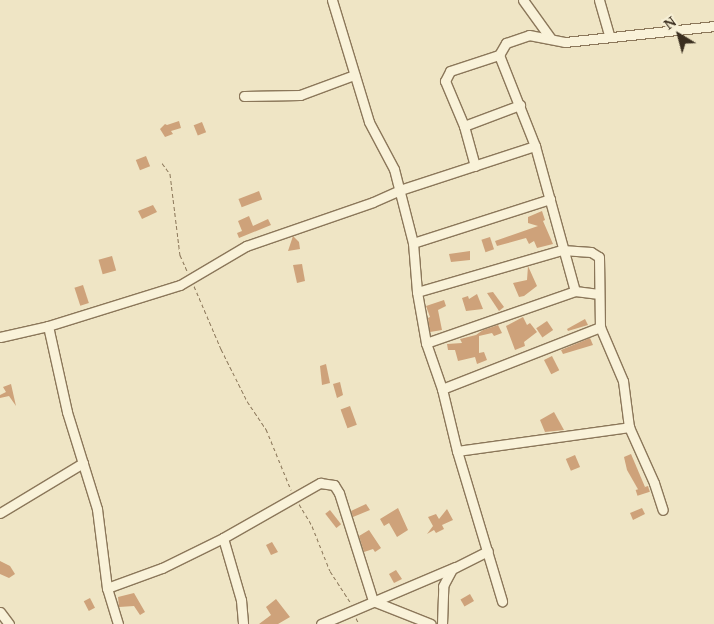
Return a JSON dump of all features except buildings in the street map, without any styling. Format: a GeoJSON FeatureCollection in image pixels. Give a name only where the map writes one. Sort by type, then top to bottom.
{"type":"FeatureCollection","features":[{"type":"Feature","properties":{"kind":"street"},"geometry":{"type":"LineString","coordinates":[[332,0],[369,122],[394,169],[400,190],[413,243],[426,343],[442,389],[457,451],[502,601]]}},
{"type":"Feature","properties":{"kind":"street"},"geometry":{"type":"LineString","coordinates":[[523,0],[552,39]]}},
{"type":"Feature","properties":{"kind":"street"},"geometry":{"type":"LineString","coordinates":[[599,0],[609,35]]}},
{"type":"Feature","properties":{"kind":"street"},"geometry":{"type":"LineString","coordinates":[[475,166],[464,126],[445,81],[450,71],[499,56],[506,43],[529,35],[565,42],[609,35],[714,26]]}},
{"type":"Feature","properties":{"kind":"street"},"geometry":{"type":"LineString","coordinates":[[499,56],[535,146],[562,250],[575,291]]}},
{"type":"Feature","properties":{"kind":"street"},"geometry":{"type":"LineString","coordinates":[[244,96],[300,95],[354,75]]}},
{"type":"Feature","properties":{"kind":"street"},"geometry":{"type":"LineString","coordinates":[[464,126],[520,105]]}},
{"type":"Feature","properties":{"kind":"street"},"geometry":{"type":"LineString","coordinates":[[0,337],[48,326],[191,280],[246,246],[373,202],[400,190],[535,146]]}},
{"type":"Feature","properties":{"kind":"street"},"geometry":{"type":"LineString","coordinates":[[413,243],[550,199]]}},
{"type":"Feature","properties":{"kind":"street"},"geometry":{"type":"LineString","coordinates":[[418,292],[562,250],[591,252],[598,256],[600,327],[623,381],[629,428],[654,482],[662,510]]}},
{"type":"Feature","properties":{"kind":"street"},"geometry":{"type":"LineString","coordinates":[[426,343],[575,291],[599,294]]}},
{"type":"Feature","properties":{"kind":"street"},"geometry":{"type":"LineString","coordinates":[[48,326],[67,412],[97,509],[107,588],[118,624]]}},
{"type":"Feature","properties":{"kind":"street"},"geometry":{"type":"LineString","coordinates":[[442,389],[600,327]]}},
{"type":"Feature","properties":{"kind":"street"},"geometry":{"type":"LineString","coordinates":[[457,451],[629,428]]}},
{"type":"Feature","properties":{"kind":"street"},"geometry":{"type":"LineString","coordinates":[[0,513],[83,463]]}},
{"type":"Feature","properties":{"kind":"street"},"geometry":{"type":"LineString","coordinates":[[107,588],[162,568],[223,538],[320,483],[334,485],[339,493],[373,601]]}},
{"type":"Feature","properties":{"kind":"street"},"geometry":{"type":"LineString","coordinates":[[223,538],[241,600],[243,624]]}},
{"type":"Feature","properties":{"kind":"street"},"geometry":{"type":"LineString","coordinates":[[321,624],[456,567],[488,551]]}},
{"type":"Feature","properties":{"kind":"street"},"geometry":{"type":"LineString","coordinates":[[442,624],[443,586],[456,567]]}},
{"type":"Feature","properties":{"kind":"street"},"geometry":{"type":"LineString","coordinates":[[373,601],[431,624]]}},
{"type":"Feature","properties":{"kind":"street"},"geometry":{"type":"LineString","coordinates":[[0,612],[9,624]]}},
{"type":"Feature","properties":{"kind":"path"},"geometry":{"type":"LineString","coordinates":[[162,163],[170,174],[180,255],[221,349],[247,401],[266,429],[295,497],[312,526],[330,571],[353,609],[359,624]]}}]}
